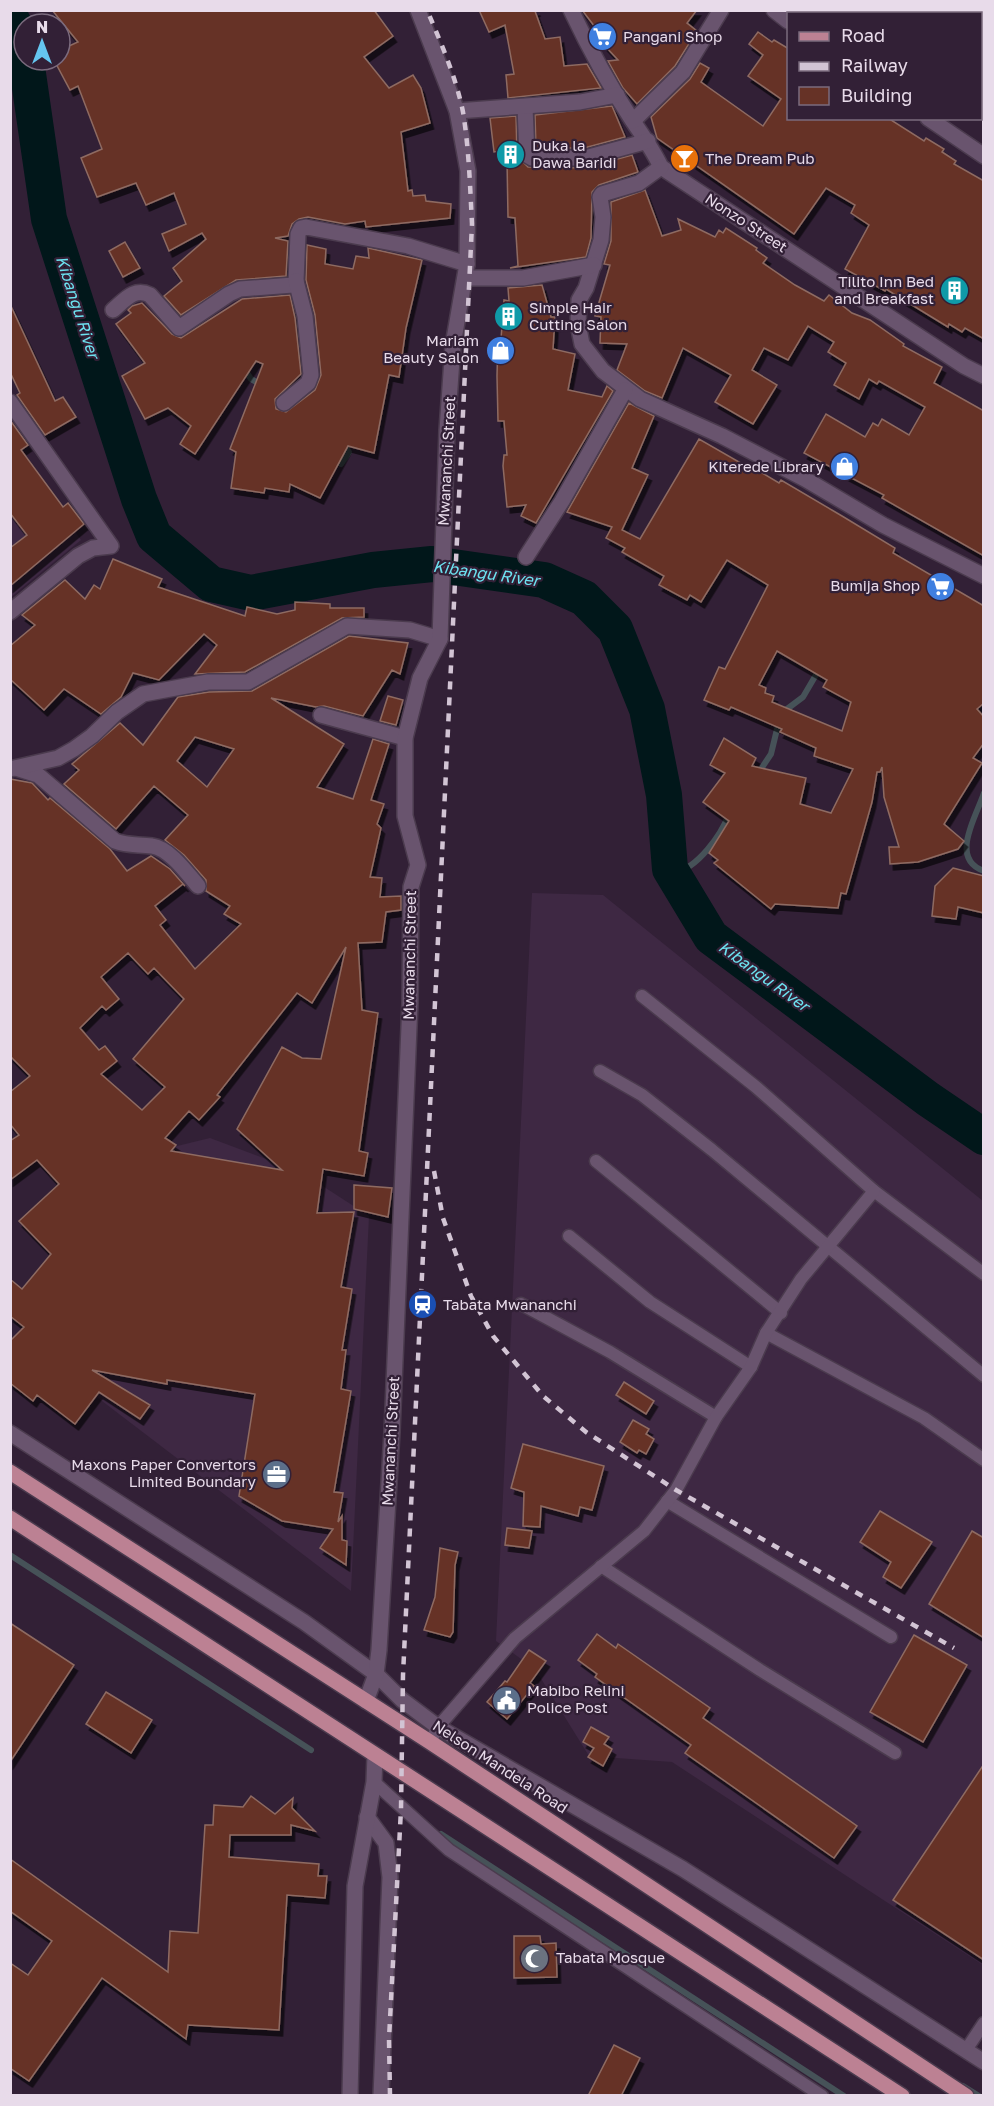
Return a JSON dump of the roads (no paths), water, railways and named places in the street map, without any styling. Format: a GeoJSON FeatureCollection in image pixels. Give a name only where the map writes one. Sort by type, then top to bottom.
{"type":"FeatureCollection","features":[{"type":"Feature","properties":{"kind":"main road","name":"Nelson Mandela Road"},"geometry":{"type":"LineString","coordinates":[[10,1472],[430,1742],[966,2096]]}},
{"type":"Feature","properties":{"kind":"main road"},"geometry":{"type":"LineString","coordinates":[[10,1518],[902,2096]]}},
{"type":"Feature","properties":{"kind":"street","name":"Mwananchi Street"},"geometry":{"type":"LineString","coordinates":[[366,1701],[376,1674],[393,1420],[410,1003],[411,887],[418,865],[405,816],[405,738],[420,678],[440,639],[453,345],[466,271],[468,171],[457,111],[418,10]]}},
{"type":"Feature","properties":{"kind":"street","name":"Nonzo Street"},"geometry":{"type":"LineString","coordinates":[[571,10],[633,121],[648,141],[662,167],[964,366],[984,376]]}},
{"type":"Feature","properties":{"kind":"street"},"geometry":{"type":"LineString","coordinates":[[633,121],[683,72],[721,10]]}},
{"type":"Feature","properties":{"kind":"street"},"geometry":{"type":"LineString","coordinates":[[774,10],[787,20]]}},
{"type":"Feature","properties":{"kind":"street"},"geometry":{"type":"LineString","coordinates":[[457,111],[580,102],[618,95]]}},
{"type":"Feature","properties":{"kind":"street"},"geometry":{"type":"LineString","coordinates":[[525,107],[527,155],[532,158],[585,158],[648,141]]}},
{"type":"Feature","properties":{"kind":"street"},"geometry":{"type":"LineString","coordinates":[[931,120],[984,156]]}},
{"type":"Feature","properties":{"kind":"street"},"geometry":{"type":"LineString","coordinates":[[662,167],[639,183],[601,195],[599,201],[603,224],[594,265],[578,310],[582,344],[603,371],[625,390],[805,478],[883,525],[984,576]]}},
{"type":"Feature","properties":{"kind":"street"},"geometry":{"type":"LineString","coordinates":[[284,403],[308,383],[311,375],[305,316],[296,281],[298,234],[301,228],[400,244],[466,271],[502,280],[594,265]]}},
{"type":"Feature","properties":{"kind":"street"},"geometry":{"type":"LineString","coordinates":[[113,310],[134,293],[144,292],[150,295],[180,328],[229,294],[240,289],[288,286],[296,281]]}},
{"type":"Feature","properties":{"kind":"street"},"geometry":{"type":"LineString","coordinates":[[526,557],[562,501],[625,390]]}},
{"type":"Feature","properties":{"kind":"street"},"geometry":{"type":"LineString","coordinates":[[10,402],[111,546],[93,548],[78,556],[10,612]]}},
{"type":"Feature","properties":{"kind":"street"},"geometry":{"type":"LineString","coordinates":[[11,768],[58,758],[74,750],[117,712],[142,694],[208,681],[248,682],[347,626],[410,630],[440,639]]}},
{"type":"Feature","properties":{"kind":"street"},"geometry":{"type":"LineString","coordinates":[[321,716],[405,738]]}},
{"type":"Feature","properties":{"kind":"street"},"geometry":{"type":"LineString","coordinates":[[11,768],[38,775],[115,842],[130,846],[150,845],[161,849],[198,886]]}},
{"type":"Feature","properties":{"kind":"street"},"geometry":{"type":"LineString","coordinates":[[10,1433],[304,1622],[376,1674],[402,1700],[438,1727],[683,1869],[984,2062]]}},
{"type":"Feature","properties":{"kind":"street"},"geometry":{"type":"LineString","coordinates":[[351,2096],[355,1887],[374,1782],[375,1755]]}},
{"type":"Feature","properties":{"kind":"street"},"geometry":{"type":"LineString","coordinates":[[367,1816],[386,1843],[390,1877],[381,2096]]}},
{"type":"Feature","properties":{"kind":"lane"},"geometry":{"type":"LineString","coordinates":[[642,996],[756,1087],[874,1191],[984,1274]]}},
{"type":"Feature","properties":{"kind":"lane"},"geometry":{"type":"LineString","coordinates":[[600,1071],[642,1095],[829,1245],[984,1376]]}},
{"type":"Feature","properties":{"kind":"lane"},"geometry":{"type":"LineString","coordinates":[[596,1161],[781,1313]]}},
{"type":"Feature","properties":{"kind":"lane"},"geometry":{"type":"LineString","coordinates":[[430,1742],[438,1727],[515,1638],[645,1531],[667,1501],[716,1417],[751,1367],[766,1333],[801,1279],[874,1191]]}},
{"type":"Feature","properties":{"kind":"lane"},"geometry":{"type":"LineString","coordinates":[[569,1236],[650,1302],[751,1367]]}},
{"type":"Feature","properties":{"kind":"lane"},"geometry":{"type":"LineString","coordinates":[[521,1304],[610,1352],[716,1417]]}},
{"type":"Feature","properties":{"kind":"lane"},"geometry":{"type":"LineString","coordinates":[[766,1333],[924,1418],[984,1460]]}},
{"type":"Feature","properties":{"kind":"lane"},"geometry":{"type":"LineString","coordinates":[[667,1501],[891,1637]]}},
{"type":"Feature","properties":{"kind":"lane"},"geometry":{"type":"LineString","coordinates":[[600,1566],[760,1670],[895,1753]]}},
{"type":"Feature","properties":{"kind":"lane"},"geometry":{"type":"LineString","coordinates":[[374,1782],[449,1850],[822,2096]]}},
{"type":"Feature","properties":{"kind":"lane"},"geometry":{"type":"LineString","coordinates":[[966,2050],[984,2023]]}},
{"type":"Feature","properties":{"kind":"waterway","name":"Kibangu River"},"geometry":{"type":"LineString","coordinates":[[10,16],[12,20]]}},
{"type":"Feature","properties":{"kind":"waterway","name":"Kibangu River"},"geometry":{"type":"LineString","coordinates":[[28,72],[49,219],[139,499],[154,536],[211,584],[251,593],[373,570],[432,564],[544,580],[584,598],[615,629],[647,709],[664,795],[670,869],[711,937],[928,1099],[984,1137]]}},
{"type":"Feature","properties":{"kind":"waterway"},"geometry":{"type":"LineString","coordinates":[[243,367],[251,379],[262,385]]}},
{"type":"Feature","properties":{"kind":"waterway"},"geometry":{"type":"LineString","coordinates":[[341,464],[349,452],[342,443]]}},
{"type":"Feature","properties":{"kind":"waterway"},"geometry":{"type":"LineString","coordinates":[[783,712],[803,697],[820,668]]}},
{"type":"Feature","properties":{"kind":"waterway"},"geometry":{"type":"LineString","coordinates":[[757,775],[771,754],[779,721]]}},
{"type":"Feature","properties":{"kind":"waterway"},"geometry":{"type":"LineString","coordinates":[[984,793],[971,825],[967,847],[968,857],[974,865],[984,871]]}},
{"type":"Feature","properties":{"kind":"waterway"},"geometry":{"type":"LineString","coordinates":[[670,869],[674,873],[683,870],[700,858],[714,841],[729,814]]}},
{"type":"Feature","properties":{"kind":"waterway"},"geometry":{"type":"LineString","coordinates":[[10,1555],[311,1750]]}},
{"type":"Feature","properties":{"kind":"waterway"},"geometry":{"type":"LineString","coordinates":[[441,1834],[844,2096]]}},
{"type":"Feature","properties":{"kind":"waterway"},"geometry":{"type":"LineString","coordinates":[[963,2086],[979,2096]]}},
{"type":"Feature","properties":{"kind":"railway"},"geometry":{"type":"LineString","coordinates":[[390,2096],[389,2039],[401,1809],[403,1675],[472,224],[463,112],[452,73],[427,10]]}},
{"type":"Feature","properties":{"kind":"railway"},"geometry":{"type":"LineString","coordinates":[[434,1171],[443,1218],[471,1296],[493,1336],[543,1396],[586,1432],[676,1490],[954,1648]]}},
{"type":"Feature","properties":{"kind":"place","name":"Pangani Shop"},"geometry":{"type":"Point","coordinates":[602,37]}},
{"type":"Feature","properties":{"kind":"place","name":"Duka la Dawa Baridi"},"geometry":{"type":"Point","coordinates":[511,155]}},
{"type":"Feature","properties":{"kind":"place","name":"The Dream Pub"},"geometry":{"type":"Point","coordinates":[684,159]}},
{"type":"Feature","properties":{"kind":"place","name":"Tilito Inn Bed and Breakfast"},"geometry":{"type":"Point","coordinates":[955,291]}},
{"type":"Feature","properties":{"kind":"place","name":"Simple Hair Cutting Salon"},"geometry":{"type":"Point","coordinates":[508,317]}},
{"type":"Feature","properties":{"kind":"place","name":"Mariam Beauty Salon"},"geometry":{"type":"Point","coordinates":[500,350]}},
{"type":"Feature","properties":{"kind":"place","name":"Kiterede Library"},"geometry":{"type":"Point","coordinates":[845,467]}},
{"type":"Feature","properties":{"kind":"place","name":"Bumija Shop"},"geometry":{"type":"Point","coordinates":[941,586]}},
{"type":"Feature","properties":{"kind":"place","name":"Tabata Mwananchi"},"geometry":{"type":"Point","coordinates":[422,1305]}},
{"type":"Feature","properties":{"kind":"place","name":"Maxons Paper Convertors Limited Boundary"},"geometry":{"type":"Point","coordinates":[277,1474]}},
{"type":"Feature","properties":{"kind":"place","name":"Mabibo Relini Police Post"},"geometry":{"type":"Point","coordinates":[506,1700]}},
{"type":"Feature","properties":{"kind":"place","name":"Tabata Mosque"},"geometry":{"type":"Point","coordinates":[535,1958]}}]}
